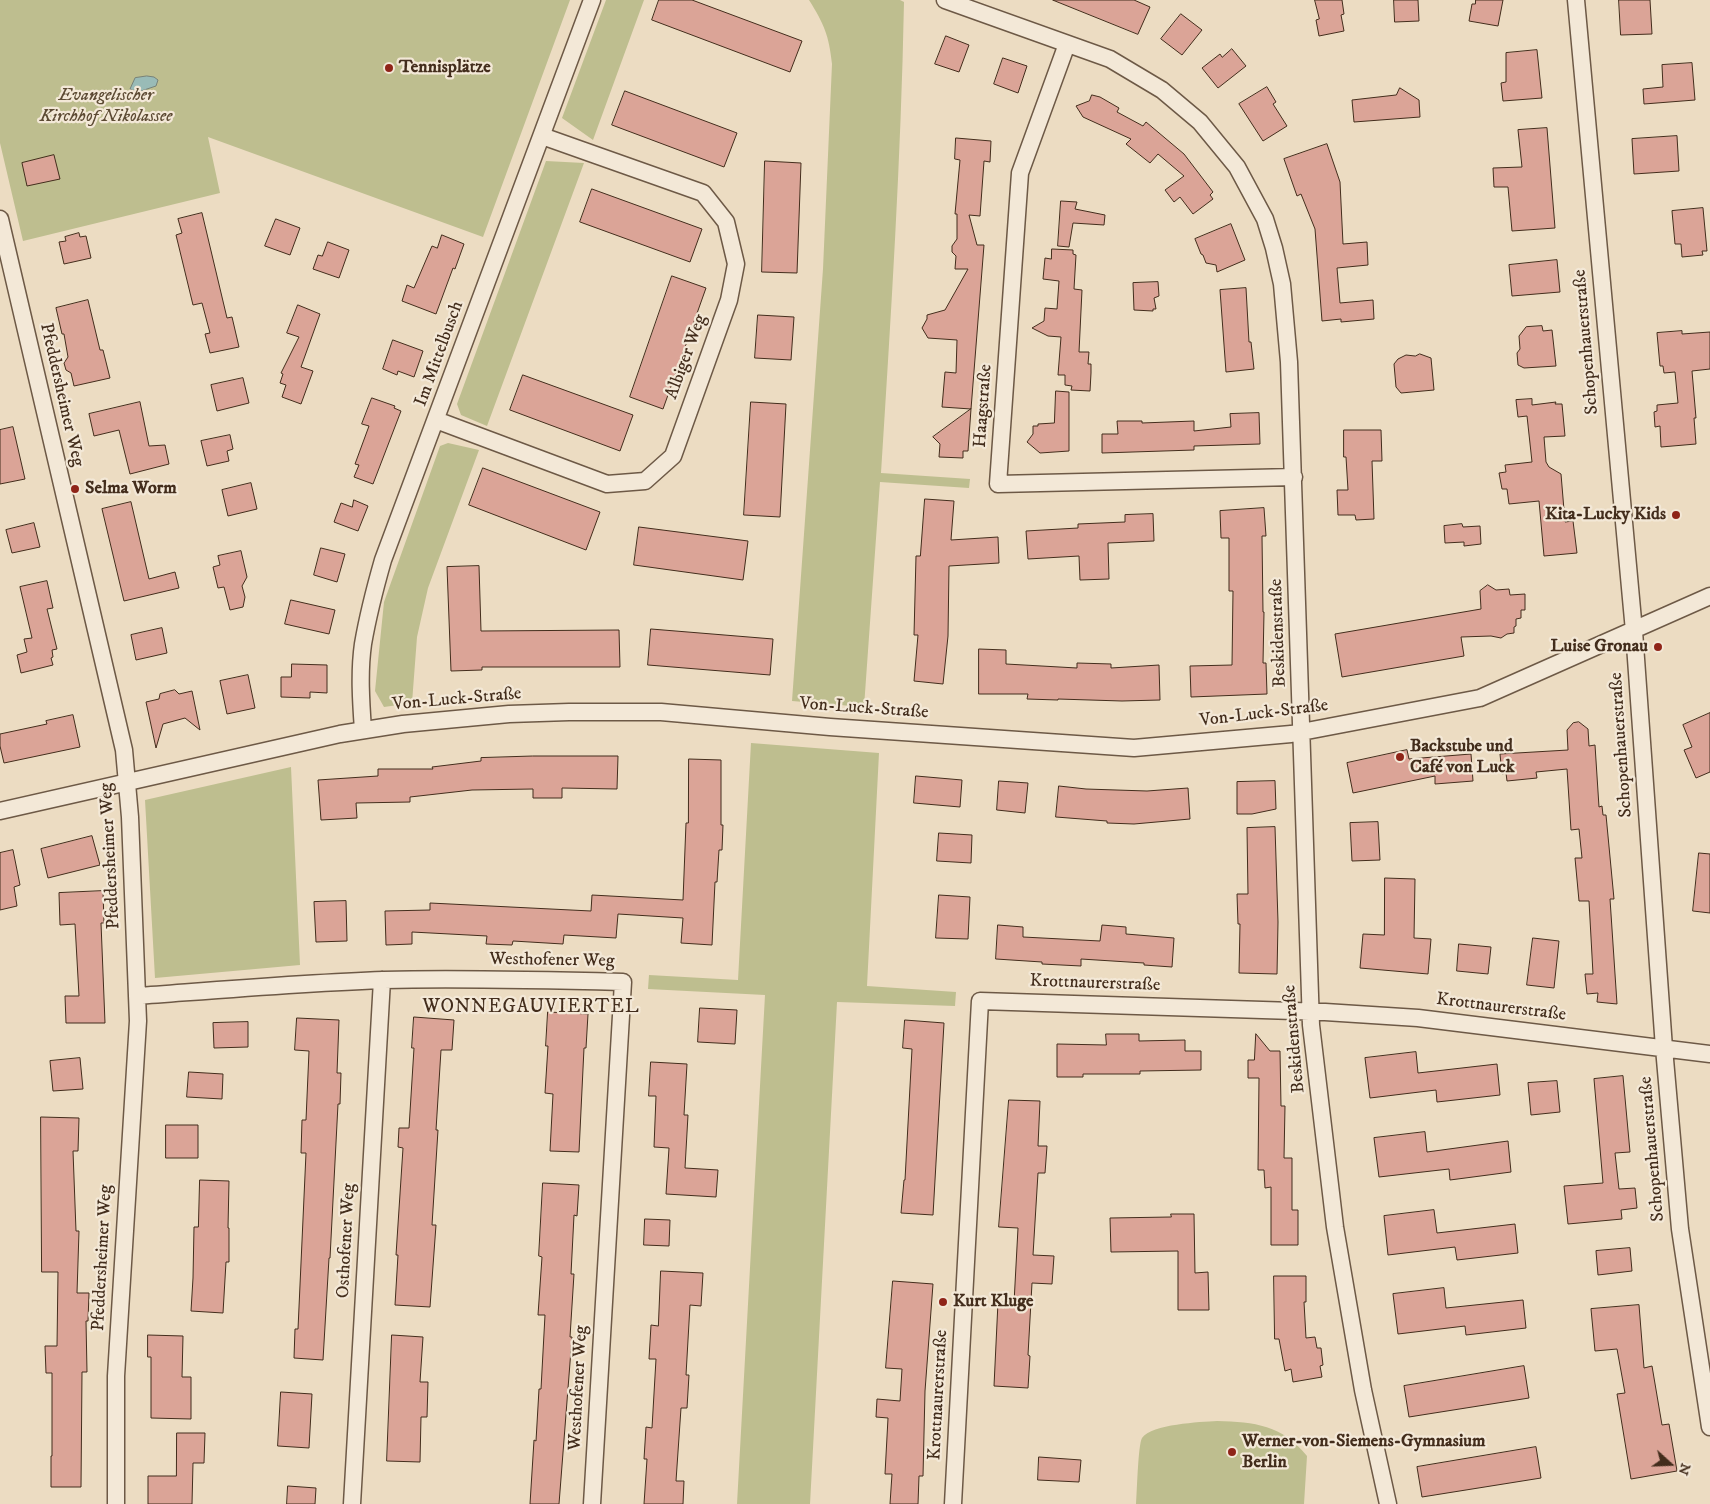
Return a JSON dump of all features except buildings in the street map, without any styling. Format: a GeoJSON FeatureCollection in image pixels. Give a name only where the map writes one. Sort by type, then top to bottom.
{"type":"FeatureCollection","features":[{"type":"Feature","properties":{"kind":"street","name":"Im Mittelbusch"},"geometry":{"type":"LineString","coordinates":[[362,730],[363,646],[368,615],[383,560],[592,0]]}},
{"type":"Feature","properties":{"kind":"street","name":"Beskidenstraße"},"geometry":{"type":"LineString","coordinates":[[946,0],[1110,59],[1162,90],[1200,122],[1237,167],[1265,219],[1274,248],[1280,275],[1290,362],[1310,1011],[1335,1227],[1363,1390],[1388,1504]]}},
{"type":"Feature","properties":{"kind":"street","name":"Schopenhauerstraße"},"geometry":{"type":"LineString","coordinates":[[1576,0],[1634,631],[1664,1048],[1680,1229],[1710,1427]]}},
{"type":"Feature","properties":{"kind":"street","name":"Haagstraße"},"geometry":{"type":"LineString","coordinates":[[1067,44],[1020,173],[998,484],[1294,476]]}},
{"type":"Feature","properties":{"kind":"street","name":"Albiger Weg"},"geometry":{"type":"LineString","coordinates":[[436,420],[607,484],[645,481],[673,456],[729,300],[736,264],[726,222],[703,193],[542,136]]}},
{"type":"Feature","properties":{"kind":"street","name":"Pfeddersheimer Weg"},"geometry":{"type":"LineString","coordinates":[[0,219],[124,750],[128,782],[138,1021],[116,1376],[116,1504]]}},
{"type":"Feature","properties":{"kind":"street","name":"Von-Luck-Straße"},"geometry":{"type":"LineString","coordinates":[[0,811],[274,747],[362,730],[402,724],[509,714],[661,712],[830,727],[1134,748],[1302,732],[1480,698],[1710,596]]}},
{"type":"Feature","properties":{"kind":"street","name":"Westhofener Weg"},"geometry":{"type":"LineString","coordinates":[[137,996],[382,980],[448,979],[623,982],[592,1504]]}},
{"type":"Feature","properties":{"kind":"street","name":"Osthofener Weg"},"geometry":{"type":"LineString","coordinates":[[352,1504],[382,980]]}},
{"type":"Feature","properties":{"kind":"street","name":"Krottnaurerstraße"},"geometry":{"type":"LineString","coordinates":[[953,1504],[980,1001],[1310,1011],[1418,1018],[1710,1054]]}},
{"type":"Feature","properties":{"kind":"green space","name":"Evangelischer Kirchhof Nikolassee"},"geometry":{"type":"Polygon","coordinates":[[[0,0],[570,0],[483,237],[208,137],[220,193],[23,241],[0,143],[0,0]]]}},
{"type":"Feature","properties":{"kind":"green space"},"geometry":{"type":"Polygon","coordinates":[[[606,0],[644,0],[593,140],[562,118],[606,0]]]}},
{"type":"Feature","properties":{"kind":"green space"},"geometry":{"type":"Polygon","coordinates":[[[809,0],[900,0],[904,2],[898,179],[881,473],[970,479],[969,488],[880,482],[864,707],[792,701],[823,269],[832,64],[825,30],[809,0]]]}},
{"type":"Feature","properties":{"kind":"green space"},"geometry":{"type":"Polygon","coordinates":[[[546,161],[584,163],[487,426],[461,415],[457,404],[546,161]]]}},
{"type":"Feature","properties":{"kind":"green space"},"geometry":{"type":"Polygon","coordinates":[[[448,443],[479,450],[428,588],[417,637],[412,703],[384,707],[375,691],[384,602],[440,446],[448,443]]]}},
{"type":"Feature","properties":{"kind":"green space"},"geometry":{"type":"Polygon","coordinates":[[[751,743],[879,753],[867,986],[956,992],[955,1006],[837,1002],[810,1504],[737,1504],[765,995],[648,989],[649,975],[738,980],[751,743]]]}},
{"type":"Feature","properties":{"kind":"green space"},"geometry":{"type":"Polygon","coordinates":[[[291,767],[300,965],[155,978],[145,800],[291,767]]]}},
{"type":"Feature","properties":{"kind":"green space"},"geometry":{"type":"Polygon","coordinates":[[[1217,1421],[1256,1424],[1267,1427],[1288,1438],[1298,1446],[1307,1456],[1304,1504],[1136,1504],[1142,1438],[1147,1433],[1166,1427],[1217,1421]]]}},
{"type":"Feature","properties":{"kind":"water"},"geometry":{"type":"Polygon","coordinates":[[[147,76],[158,80],[156,86],[138,92],[130,89],[135,78],[147,76]]]}},
{"type":"Feature","properties":{"kind":"place","name":"Tennisplätze"},"geometry":{"type":"Point","coordinates":[389,68]}},
{"type":"Feature","properties":{"kind":"place","name":"Selma Worm"},"geometry":{"type":"Point","coordinates":[75,489]}},
{"type":"Feature","properties":{"kind":"place","name":"Kita-Lucky Kids"},"geometry":{"type":"Point","coordinates":[1676,515]}},
{"type":"Feature","properties":{"kind":"place","name":"Luise Gronau"},"geometry":{"type":"Point","coordinates":[1658,647]}},
{"type":"Feature","properties":{"kind":"place","name":"Backstube und Café von Luck"},"geometry":{"type":"Point","coordinates":[1400,757]}},
{"type":"Feature","properties":{"kind":"place","name":"Kurt Kluge"},"geometry":{"type":"Point","coordinates":[943,1302]}},
{"type":"Feature","properties":{"kind":"place","name":"Werner-von-Siemens-Gymnasium Berlin"},"geometry":{"type":"Point","coordinates":[1232,1452]}},
{"type":"Feature","properties":{"kind":"district","name":"WONNEGAUVIERTEL"},"geometry":{"type":"Point","coordinates":[531,1008]}}]}
